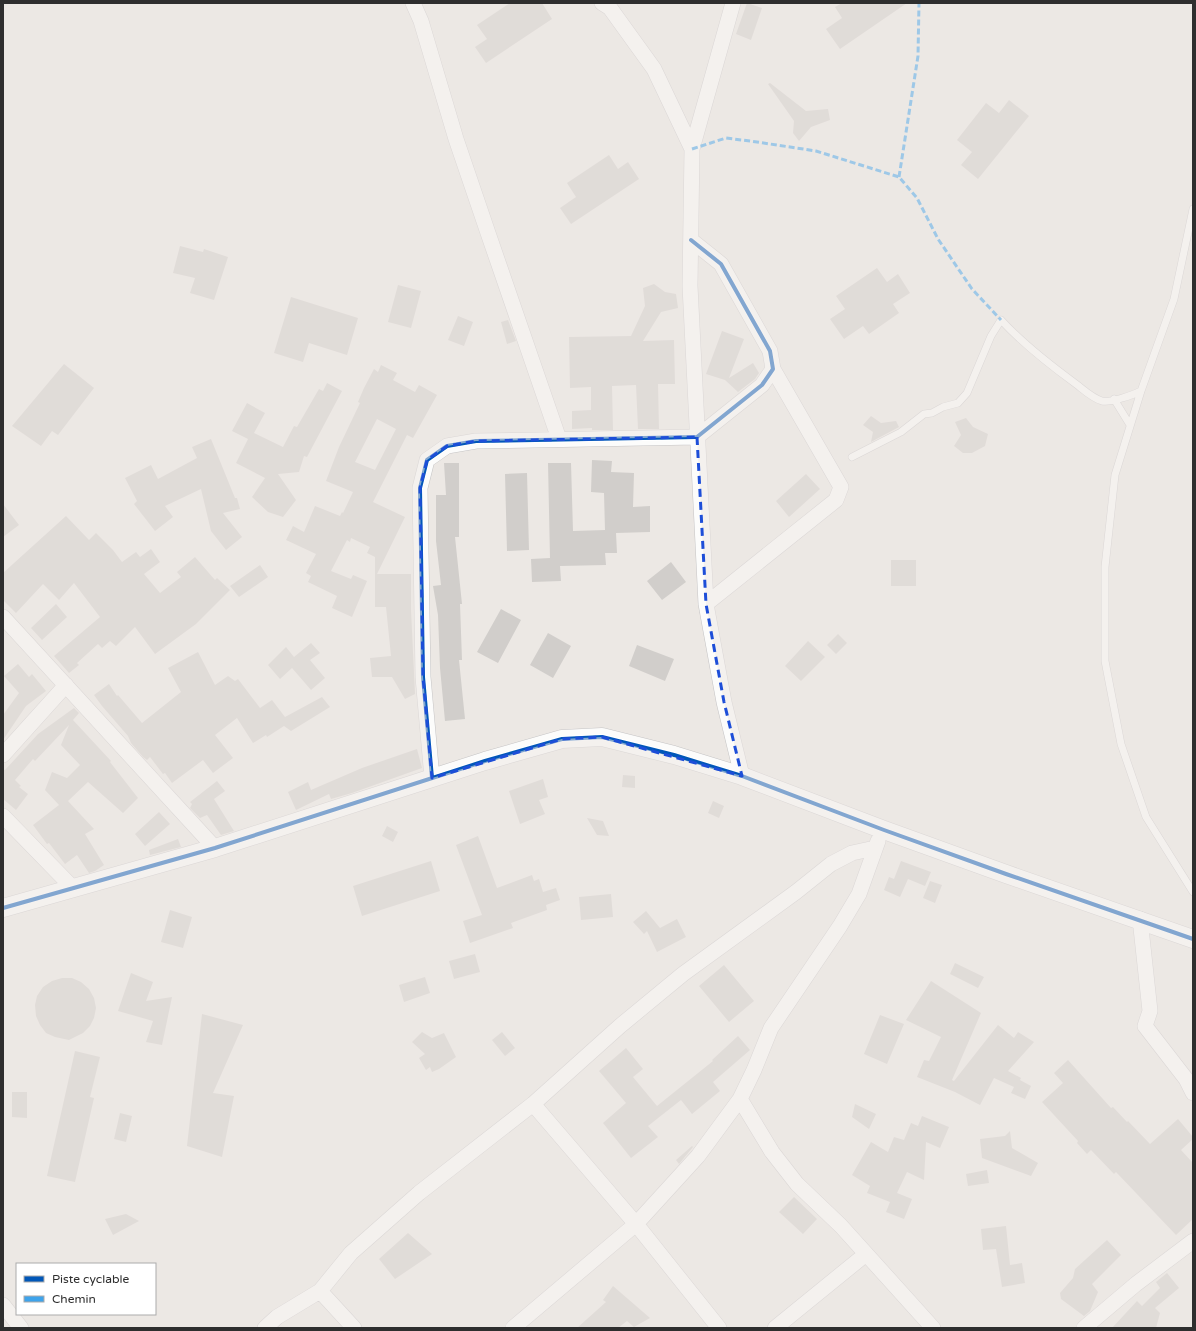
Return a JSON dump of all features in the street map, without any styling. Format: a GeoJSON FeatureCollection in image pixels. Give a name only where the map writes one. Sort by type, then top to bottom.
{"type":"FeatureCollection","features":[{"type":"Feature","properties":{"kind":"street"},"geometry":{"type":"LineString","coordinates":[[413,3],[421,21],[456,139],[485,226],[559,439]]}},
{"type":"Feature","properties":{"kind":"street"},"geometry":{"type":"LineString","coordinates":[[602,3],[610,8],[654,68],[692,149]]}},
{"type":"Feature","properties":{"kind":"street"},"geometry":{"type":"LineString","coordinates":[[733,3],[692,149],[690,286],[706,604],[724,702],[742,776]]}},
{"type":"Feature","properties":{"kind":"street"},"geometry":{"type":"LineString","coordinates":[[691,240],[721,264],[770,351],[773,368],[841,487],[836,500],[706,604]]}},
{"type":"Feature","properties":{"kind":"street"},"geometry":{"type":"LineString","coordinates":[[432,778],[423,677],[420,496],[420,488],[428,460],[447,446],[476,441],[697,436],[762,385],[773,368]]}},
{"type":"Feature","properties":{"kind":"street"},"geometry":{"type":"LineString","coordinates":[[3,617],[216,848]]}},
{"type":"Feature","properties":{"kind":"street"},"geometry":{"type":"LineString","coordinates":[[3,755],[66,685]]}},
{"type":"Feature","properties":{"kind":"street"},"geometry":{"type":"LineString","coordinates":[[3,908],[216,848],[485,761],[562,739],[602,737],[674,755],[742,776],[884,830],[1006,874],[1140,919],[1193,939]]}},
{"type":"Feature","properties":{"kind":"street"},"geometry":{"type":"LineString","coordinates":[[3,816],[73,888]]}},
{"type":"Feature","properties":{"kind":"street"},"geometry":{"type":"LineString","coordinates":[[513,1328],[636,1224],[698,1156],[740,1099],[754,1070],[771,1028],[840,926],[858,894],[875,848],[884,830]]}},
{"type":"Feature","properties":{"kind":"street"},"geometry":{"type":"LineString","coordinates":[[264,1328],[277,1317],[320,1291],[352,1253],[396,1213],[419,1193],[532,1104],[620,1026],[683,974],[796,892],[830,864],[852,853],[875,848]]}},
{"type":"Feature","properties":{"kind":"street"},"geometry":{"type":"LineString","coordinates":[[1140,919],[1150,1011],[1145,1026],[1186,1079],[1193,1093]]}},
{"type":"Feature","properties":{"kind":"street"},"geometry":{"type":"LineString","coordinates":[[740,1099],[772,1152],[797,1184],[840,1226],[933,1328]]}},
{"type":"Feature","properties":{"kind":"street"},"geometry":{"type":"LineString","coordinates":[[532,1104],[636,1224],[719,1328]]}},
{"type":"Feature","properties":{"kind":"street"},"geometry":{"type":"LineString","coordinates":[[1084,1328],[1136,1284],[1193,1241]]}},
{"type":"Feature","properties":{"kind":"street"},"geometry":{"type":"LineString","coordinates":[[775,1328],[866,1254]]}},
{"type":"Feature","properties":{"kind":"street"},"geometry":{"type":"LineString","coordinates":[[320,1291],[354,1328]]}},
{"type":"Feature","properties":{"kind":"street"},"geometry":{"type":"LineString","coordinates":[[3,1305],[21,1328]]}},
{"type":"Feature","properties":{"kind":"lane"},"geometry":{"type":"LineString","coordinates":[[1193,209],[1174,299],[1141,391],[1115,475],[1104,567],[1105,661],[1121,744],[1146,817],[1193,892]]}},
{"type":"Feature","properties":{"kind":"lane"},"geometry":{"type":"LineString","coordinates":[[852,457],[901,432],[924,414],[932,413],[943,406],[958,403],[967,394],[991,336],[1001,320],[1013,334],[1090,395],[1103,401],[1128,397],[1141,391]]}},
{"type":"Feature","properties":{"kind":"lane"},"geometry":{"type":"LineString","coordinates":[[1114,399],[1130,425]]}},
{"type":"Feature","properties":{"kind":"highlighted area"},"geometry":{"type":"Polygon","coordinates":[[[697,437],[706,604],[724,702],[742,776],[602,737],[562,739],[432,778],[423,677],[420,488],[427,460],[447,446],[476,441],[697,437]]]}},
{"type":"Feature","properties":{"kind":"building"},"geometry":{"type":"Polygon","coordinates":[[[510,3],[542,3],[552,19],[486,63],[475,47],[487,39],[477,25],[510,3]]]}},
{"type":"Feature","properties":{"kind":"building"},"geometry":{"type":"Polygon","coordinates":[[[747,3],[762,8],[751,40],[736,34],[747,3]]]}},
{"type":"Feature","properties":{"kind":"building"},"geometry":{"type":"Polygon","coordinates":[[[842,3],[907,3],[840,49],[826,29],[842,18],[835,7],[842,3]]]}},
{"type":"Feature","properties":{"kind":"building"},"geometry":{"type":"Polygon","coordinates":[[[770,83],[806,111],[828,109],[830,120],[811,127],[799,141],[793,133],[794,121],[768,84],[770,83]]]}},
{"type":"Feature","properties":{"kind":"building"},"geometry":{"type":"Polygon","coordinates":[[[1009,100],[1029,116],[978,179],[961,165],[972,152],[957,140],[986,103],[999,113],[1009,100]]]}},
{"type":"Feature","properties":{"kind":"building"},"geometry":{"type":"Polygon","coordinates":[[[609,155],[618,169],[628,162],[639,179],[571,224],[560,208],[576,197],[567,183],[609,155]]]}},
{"type":"Feature","properties":{"kind":"building"},"geometry":{"type":"Polygon","coordinates":[[[180,246],[203,252],[204,249],[228,257],[214,300],[190,293],[195,278],[173,273],[180,246]]]}},
{"type":"Feature","properties":{"kind":"building"},"geometry":{"type":"Polygon","coordinates":[[[877,268],[887,282],[898,274],[910,293],[893,304],[899,313],[869,334],[863,326],[844,339],[830,319],[845,309],[836,296],[877,268]]]}},
{"type":"Feature","properties":{"kind":"building"},"geometry":{"type":"Polygon","coordinates":[[[654,284],[665,292],[676,294],[678,308],[661,312],[643,341],[674,340],[675,384],[658,384],[659,429],[638,429],[636,385],[612,386],[613,430],[592,430],[592,428],[572,429],[572,411],[591,410],[591,387],[570,388],[569,337],[631,336],[645,306],[643,288],[654,284]]]}},
{"type":"Feature","properties":{"kind":"building"},"geometry":{"type":"Polygon","coordinates":[[[398,285],[421,291],[411,328],[388,322],[398,285]]]}},
{"type":"Feature","properties":{"kind":"building"},"geometry":{"type":"Polygon","coordinates":[[[291,297],[358,318],[347,355],[309,343],[303,362],[274,353],[291,297]]]}},
{"type":"Feature","properties":{"kind":"building"},"geometry":{"type":"Polygon","coordinates":[[[458,316],[473,322],[464,346],[448,340],[458,316]]]}},
{"type":"Feature","properties":{"kind":"building"},"geometry":{"type":"Polygon","coordinates":[[[508,320],[516,341],[507,344],[501,322],[508,320]]]}},
{"type":"Feature","properties":{"kind":"building"},"geometry":{"type":"Polygon","coordinates":[[[722,331],[744,339],[729,378],[753,363],[759,373],[755,379],[738,392],[725,380],[706,374],[722,331]]]}},
{"type":"Feature","properties":{"kind":"building"},"geometry":{"type":"Polygon","coordinates":[[[64,364],[94,388],[58,435],[52,431],[41,446],[12,426],[64,364]]]}},
{"type":"Feature","properties":{"kind":"building"},"geometry":{"type":"Polygon","coordinates":[[[381,365],[397,373],[393,380],[415,392],[419,385],[437,395],[413,438],[407,435],[373,502],[405,517],[377,574],[411,574],[415,694],[405,699],[392,677],[372,677],[370,658],[391,656],[386,607],[375,607],[375,557],[367,553],[370,547],[351,538],[350,542],[347,540],[331,571],[351,579],[353,575],[367,581],[352,617],[332,608],[337,596],[308,582],[311,576],[306,573],[316,554],[286,540],[293,526],[304,532],[315,506],[340,516],[342,512],[343,513],[353,492],[326,481],[339,447],[360,403],[358,402],[364,388],[374,369],[378,372],[381,365]],[[377,419],[355,462],[375,470],[396,429],[377,419]]]}},
{"type":"Feature","properties":{"kind":"building"},"geometry":{"type":"Polygon","coordinates":[[[327,383],[342,391],[307,457],[304,456],[299,472],[278,474],[296,500],[283,517],[268,512],[252,497],[265,478],[236,463],[248,439],[232,431],[247,403],[265,413],[254,433],[283,447],[294,426],[297,427],[319,389],[323,391],[327,383]]]}},
{"type":"Feature","properties":{"kind":"building"},"geometry":{"type":"Polygon","coordinates":[[[871,416],[881,423],[896,421],[899,427],[871,442],[873,432],[863,425],[871,416]]]}},
{"type":"Feature","properties":{"kind":"building"},"geometry":{"type":"Polygon","coordinates":[[[966,418],[973,427],[988,434],[985,446],[972,453],[963,453],[954,446],[961,435],[955,422],[966,418]]]}},
{"type":"Feature","properties":{"kind":"building"},"geometry":{"type":"Polygon","coordinates":[[[211,439],[235,498],[237,498],[240,509],[223,513],[242,537],[226,550],[211,531],[201,489],[165,506],[173,517],[155,531],[134,504],[137,501],[125,478],[151,465],[158,479],[197,458],[192,447],[211,439]]]}},
{"type":"Feature","properties":{"kind":"building"},"geometry":{"type":"Polygon","coordinates":[[[592,460],[612,461],[611,472],[634,473],[633,507],[650,506],[650,532],[616,533],[617,553],[605,553],[606,565],[560,566],[561,581],[532,582],[531,559],[550,558],[548,463],[571,463],[573,531],[605,530],[604,493],[591,492],[592,460]]]}},
{"type":"Feature","properties":{"kind":"building"},"geometry":{"type":"Polygon","coordinates":[[[444,463],[459,463],[459,537],[455,537],[462,604],[460,604],[462,660],[459,660],[465,719],[445,721],[440,668],[438,615],[433,586],[441,585],[436,541],[436,495],[446,495],[444,463]]]}},
{"type":"Feature","properties":{"kind":"building"},"geometry":{"type":"Polygon","coordinates":[[[527,473],[529,550],[507,551],[505,474],[527,473]]]}},
{"type":"Feature","properties":{"kind":"building"},"geometry":{"type":"Polygon","coordinates":[[[806,474],[820,489],[789,517],[776,501],[806,474]]]}},
{"type":"Feature","properties":{"kind":"building"},"geometry":{"type":"Polygon","coordinates":[[[3,504],[19,525],[3,537],[3,504]]]}},
{"type":"Feature","properties":{"kind":"building"},"geometry":{"type":"Polygon","coordinates":[[[66,516],[89,540],[96,533],[113,550],[122,562],[136,552],[140,557],[151,549],[160,562],[144,574],[160,593],[181,577],[177,572],[195,557],[215,580],[217,578],[230,590],[196,624],[155,654],[135,627],[116,646],[110,641],[102,648],[98,644],[77,663],[79,665],[69,673],[54,656],[100,617],[74,583],[59,600],[43,584],[16,613],[3,600],[3,573],[66,516]]]}},
{"type":"Feature","properties":{"kind":"building"},"geometry":{"type":"Polygon","coordinates":[[[891,560],[916,560],[916,586],[891,586],[891,560]]]}},
{"type":"Feature","properties":{"kind":"building"},"geometry":{"type":"Polygon","coordinates":[[[671,562],[686,582],[662,600],[647,581],[671,562]]]}},
{"type":"Feature","properties":{"kind":"building"},"geometry":{"type":"Polygon","coordinates":[[[260,565],[268,577],[239,597],[230,586],[260,565]]]}},
{"type":"Feature","properties":{"kind":"building"},"geometry":{"type":"Polygon","coordinates":[[[56,604],[67,617],[42,640],[31,628],[56,604]]]}},
{"type":"Feature","properties":{"kind":"building"},"geometry":{"type":"Polygon","coordinates":[[[501,609],[521,620],[498,663],[477,652],[501,609]]]}},
{"type":"Feature","properties":{"kind":"building"},"geometry":{"type":"Polygon","coordinates":[[[548,633],[571,646],[553,678],[530,665],[548,633]]]}},
{"type":"Feature","properties":{"kind":"building"},"geometry":{"type":"Polygon","coordinates":[[[838,634],[847,643],[836,654],[827,645],[838,634]]]}},
{"type":"Feature","properties":{"kind":"building"},"geometry":{"type":"Polygon","coordinates":[[[808,641],[825,657],[801,681],[785,666],[808,641]]]}},
{"type":"Feature","properties":{"kind":"building"},"geometry":{"type":"Polygon","coordinates":[[[311,643],[320,653],[310,660],[325,678],[311,690],[292,668],[280,679],[268,665],[286,647],[294,657],[311,643]]]}},
{"type":"Feature","properties":{"kind":"building"},"geometry":{"type":"Polygon","coordinates":[[[637,645],[674,659],[665,681],[629,666],[637,645]]]}},
{"type":"Feature","properties":{"kind":"building"},"geometry":{"type":"Polygon","coordinates":[[[198,652],[215,685],[228,676],[235,681],[238,679],[260,708],[272,700],[285,717],[322,697],[330,707],[291,731],[284,726],[267,737],[266,735],[253,743],[237,718],[215,735],[233,758],[213,773],[203,760],[172,783],[150,757],[147,760],[143,757],[131,743],[128,736],[94,695],[109,684],[117,696],[118,695],[142,723],[181,692],[168,668],[198,652]]]}},
{"type":"Feature","properties":{"kind":"building"},"geometry":{"type":"Polygon","coordinates":[[[18,664],[29,677],[32,674],[46,691],[26,706],[3,740],[3,715],[19,693],[4,676],[18,664]]]}},
{"type":"Feature","properties":{"kind":"building"},"geometry":{"type":"Polygon","coordinates":[[[74,708],[79,713],[73,720],[111,761],[110,762],[138,798],[123,813],[88,782],[68,801],[94,829],[85,834],[104,865],[89,873],[77,855],[65,864],[49,843],[47,844],[33,825],[59,805],[45,790],[52,772],[67,778],[80,765],[61,745],[69,725],[35,761],[33,759],[15,780],[21,786],[19,787],[28,794],[16,810],[3,799],[3,769],[5,770],[38,734],[74,708]]]}},
{"type":"Feature","properties":{"kind":"building"},"geometry":{"type":"Polygon","coordinates":[[[417,749],[422,768],[352,793],[331,799],[329,794],[296,810],[288,792],[308,782],[311,790],[362,768],[417,749]]]}},
{"type":"Feature","properties":{"kind":"building"},"geometry":{"type":"Polygon","coordinates":[[[623,775],[635,776],[635,788],[622,787],[623,775]]]}},
{"type":"Feature","properties":{"kind":"building"},"geometry":{"type":"Polygon","coordinates":[[[543,779],[548,797],[539,800],[545,814],[520,824],[509,791],[543,779]]]}},
{"type":"Feature","properties":{"kind":"building"},"geometry":{"type":"Polygon","coordinates":[[[217,781],[225,791],[214,799],[234,831],[221,835],[207,815],[200,818],[190,808],[192,804],[190,802],[217,781]]]}},
{"type":"Feature","properties":{"kind":"building"},"geometry":{"type":"Polygon","coordinates":[[[713,801],[724,806],[719,818],[708,813],[713,801]]]}},
{"type":"Feature","properties":{"kind":"building"},"geometry":{"type":"Polygon","coordinates":[[[159,812],[170,824],[145,846],[135,834],[159,812]]]}},
{"type":"Feature","properties":{"kind":"building"},"geometry":{"type":"Polygon","coordinates":[[[587,818],[603,821],[609,836],[597,835],[587,818]]]}},
{"type":"Feature","properties":{"kind":"building"},"geometry":{"type":"Polygon","coordinates":[[[387,826],[398,832],[393,842],[382,836],[387,826]]]}},
{"type":"Feature","properties":{"kind":"building"},"geometry":{"type":"Polygon","coordinates":[[[478,836],[497,888],[532,875],[534,881],[539,879],[543,892],[556,888],[560,900],[546,905],[547,910],[511,923],[513,928],[470,943],[463,921],[482,915],[456,845],[478,836]]]}},
{"type":"Feature","properties":{"kind":"building"},"geometry":{"type":"Polygon","coordinates":[[[178,839],[181,847],[150,855],[149,850],[178,839]]]}},
{"type":"Feature","properties":{"kind":"building"},"geometry":{"type":"Polygon","coordinates":[[[431,861],[440,891],[362,916],[353,886],[431,861]]]}},
{"type":"Feature","properties":{"kind":"building"},"geometry":{"type":"Polygon","coordinates":[[[901,861],[931,872],[925,886],[908,879],[900,897],[884,890],[889,877],[894,879],[901,861]]]}},
{"type":"Feature","properties":{"kind":"building"},"geometry":{"type":"Polygon","coordinates":[[[930,881],[942,885],[935,903],[923,898],[930,881]]]}},
{"type":"Feature","properties":{"kind":"building"},"geometry":{"type":"Polygon","coordinates":[[[611,894],[613,917],[581,920],[579,897],[611,894]]]}},
{"type":"Feature","properties":{"kind":"building"},"geometry":{"type":"Polygon","coordinates":[[[170,910],[192,917],[183,948],[161,942],[170,910]]]}},
{"type":"Feature","properties":{"kind":"building"},"geometry":{"type":"Polygon","coordinates":[[[646,911],[660,928],[677,919],[686,937],[657,952],[647,931],[644,934],[633,922],[646,911]]]}},
{"type":"Feature","properties":{"kind":"building"},"geometry":{"type":"Polygon","coordinates":[[[475,954],[480,972],[454,979],[449,961],[475,954]]]}},
{"type":"Feature","properties":{"kind":"building"},"geometry":{"type":"Polygon","coordinates":[[[955,963],[984,977],[978,988],[950,974],[955,963]]]}},
{"type":"Feature","properties":{"kind":"building"},"geometry":{"type":"Polygon","coordinates":[[[724,965],[754,1001],[729,1022],[699,986],[724,965]]]}},
{"type":"Feature","properties":{"kind":"building"},"geometry":{"type":"Polygon","coordinates":[[[131,973],[153,982],[146,1001],[172,997],[162,1045],[146,1042],[153,1021],[118,1011],[131,973]]]}},
{"type":"Feature","properties":{"kind":"building"},"geometry":{"type":"Polygon","coordinates":[[[425,977],[430,993],[404,1002],[399,985],[425,977]]]}},
{"type":"Feature","properties":{"kind":"building"},"geometry":{"type":"Polygon","coordinates":[[[62,978],[72,978],[81,982],[89,989],[94,998],[96,1008],[94,1018],[90,1026],[83,1033],[69,1040],[55,1037],[46,1033],[36,1016],[35,1005],[37,996],[43,987],[52,981],[62,978]]]}},
{"type":"Feature","properties":{"kind":"building"},"geometry":{"type":"Polygon","coordinates":[[[931,981],[981,1013],[952,1080],[954,1081],[998,1025],[1014,1038],[1018,1032],[1034,1042],[1008,1071],[1021,1078],[1020,1080],[1031,1086],[1025,1099],[1011,1093],[1014,1087],[994,1078],[980,1105],[955,1092],[917,1077],[924,1060],[929,1061],[941,1037],[906,1020],[931,981]]]}},
{"type":"Feature","properties":{"kind":"building"},"geometry":{"type":"Polygon","coordinates":[[[202,1014],[243,1025],[213,1093],[234,1096],[222,1157],[187,1146],[202,1014]]]}},
{"type":"Feature","properties":{"kind":"building"},"geometry":{"type":"Polygon","coordinates":[[[880,1015],[904,1024],[887,1064],[864,1054],[880,1015]]]}},
{"type":"Feature","properties":{"kind":"building"},"geometry":{"type":"Polygon","coordinates":[[[422,1032],[432,1038],[444,1033],[456,1057],[439,1069],[432,1072],[430,1067],[426,1070],[419,1058],[425,1054],[412,1042],[422,1032]]]}},
{"type":"Feature","properties":{"kind":"building"},"geometry":{"type":"Polygon","coordinates":[[[502,1032],[515,1048],[505,1056],[492,1040],[502,1032]]]}},
{"type":"Feature","properties":{"kind":"building"},"geometry":{"type":"Polygon","coordinates":[[[738,1036],[750,1050],[713,1082],[720,1091],[692,1114],[681,1100],[648,1126],[658,1137],[631,1158],[603,1123],[626,1103],[599,1071],[626,1048],[643,1069],[633,1077],[657,1106],[713,1061],[712,1060],[738,1036]]]}},
{"type":"Feature","properties":{"kind":"building"},"geometry":{"type":"Polygon","coordinates":[[[75,1051],[100,1057],[90,1097],[94,1098],[75,1182],[47,1176],[75,1051]]]}},
{"type":"Feature","properties":{"kind":"building"},"geometry":{"type":"Polygon","coordinates":[[[1068,1060],[1111,1108],[1113,1107],[1150,1144],[1178,1119],[1193,1137],[1193,1139],[1181,1150],[1193,1163],[1193,1219],[1176,1235],[1116,1172],[1114,1174],[1091,1150],[1087,1154],[1077,1143],[1078,1141],[1042,1102],[1063,1083],[1054,1073],[1068,1060]]]}},
{"type":"Feature","properties":{"kind":"building"},"geometry":{"type":"Polygon","coordinates":[[[12,1092],[27,1092],[27,1118],[12,1117],[12,1092]]]}},
{"type":"Feature","properties":{"kind":"building"},"geometry":{"type":"Polygon","coordinates":[[[855,1104],[876,1114],[869,1129],[852,1117],[855,1104]]]}},
{"type":"Feature","properties":{"kind":"building"},"geometry":{"type":"Polygon","coordinates":[[[120,1113],[132,1116],[126,1142],[114,1139],[120,1113]]]}},
{"type":"Feature","properties":{"kind":"building"},"geometry":{"type":"Polygon","coordinates":[[[922,1116],[949,1127],[940,1148],[926,1142],[924,1180],[907,1172],[897,1193],[912,1199],[904,1219],[886,1212],[890,1202],[867,1193],[870,1186],[852,1175],[871,1142],[888,1152],[894,1137],[904,1140],[911,1123],[918,1126],[922,1116]]]}},
{"type":"Feature","properties":{"kind":"building"},"geometry":{"type":"Polygon","coordinates":[[[1010,1131],[1012,1148],[1038,1163],[1031,1176],[982,1158],[980,1139],[1005,1136],[1010,1131]]]}},
{"type":"Feature","properties":{"kind":"building"},"geometry":{"type":"Polygon","coordinates":[[[692,1146],[693,1147],[679,1164],[676,1160],[692,1146]]]}},
{"type":"Feature","properties":{"kind":"building"},"geometry":{"type":"Polygon","coordinates":[[[987,1170],[989,1183],[968,1186],[966,1174],[987,1170]]]}},
{"type":"Feature","properties":{"kind":"building"},"geometry":{"type":"Polygon","coordinates":[[[794,1197],[817,1219],[803,1234],[779,1212],[794,1197]]]}},
{"type":"Feature","properties":{"kind":"building"},"geometry":{"type":"Polygon","coordinates":[[[126,1214],[139,1221],[113,1235],[105,1219],[126,1214]]]}},
{"type":"Feature","properties":{"kind":"building"},"geometry":{"type":"Polygon","coordinates":[[[1006,1226],[1010,1265],[1022,1263],[1025,1283],[1002,1287],[996,1249],[983,1250],[981,1229],[1006,1226]]]}},
{"type":"Feature","properties":{"kind":"building"},"geometry":{"type":"Polygon","coordinates":[[[408,1233],[432,1254],[395,1279],[379,1259],[408,1233]]]}},
{"type":"Feature","properties":{"kind":"building"},"geometry":{"type":"Polygon","coordinates":[[[1107,1240],[1121,1255],[1092,1284],[1098,1292],[1090,1311],[1084,1316],[1061,1299],[1060,1293],[1073,1278],[1075,1269],[1107,1240]]]}},
{"type":"Feature","properties":{"kind":"building"},"geometry":{"type":"Polygon","coordinates":[[[1167,1273],[1179,1288],[1155,1308],[1160,1313],[1156,1328],[1112,1328],[1137,1301],[1142,1306],[1160,1288],[1156,1282],[1167,1273]]]}},
{"type":"Feature","properties":{"kind":"building"},"geometry":{"type":"Polygon","coordinates":[[[613,1286],[650,1318],[634,1327],[627,1321],[618,1328],[577,1328],[606,1302],[603,1300],[613,1286]]]}},
{"type":"Feature","properties":{"kind":"marked path"},"geometry":{"type":"LineString","coordinates":[[899,177],[918,56],[919,3]]}},
{"type":"Feature","properties":{"kind":"marked path"},"geometry":{"type":"LineString","coordinates":[[692,149],[726,138],[757,142],[816,151],[899,177],[917,198],[938,239],[972,289],[1001,320]]}},
{"type":"Feature","properties":{"kind":"cycle path"},"geometry":{"type":"LineString","coordinates":[[432,778],[423,677],[420,488],[427,460],[447,446],[476,441],[697,437],[762,385],[773,369],[770,351],[721,264],[691,240]]}},
{"type":"Feature","properties":{"kind":"cycle path"},"geometry":{"type":"LineString","coordinates":[[3,908],[215,848],[485,761],[562,739],[602,737],[674,755],[742,776],[884,830],[1193,939]]}}]}
